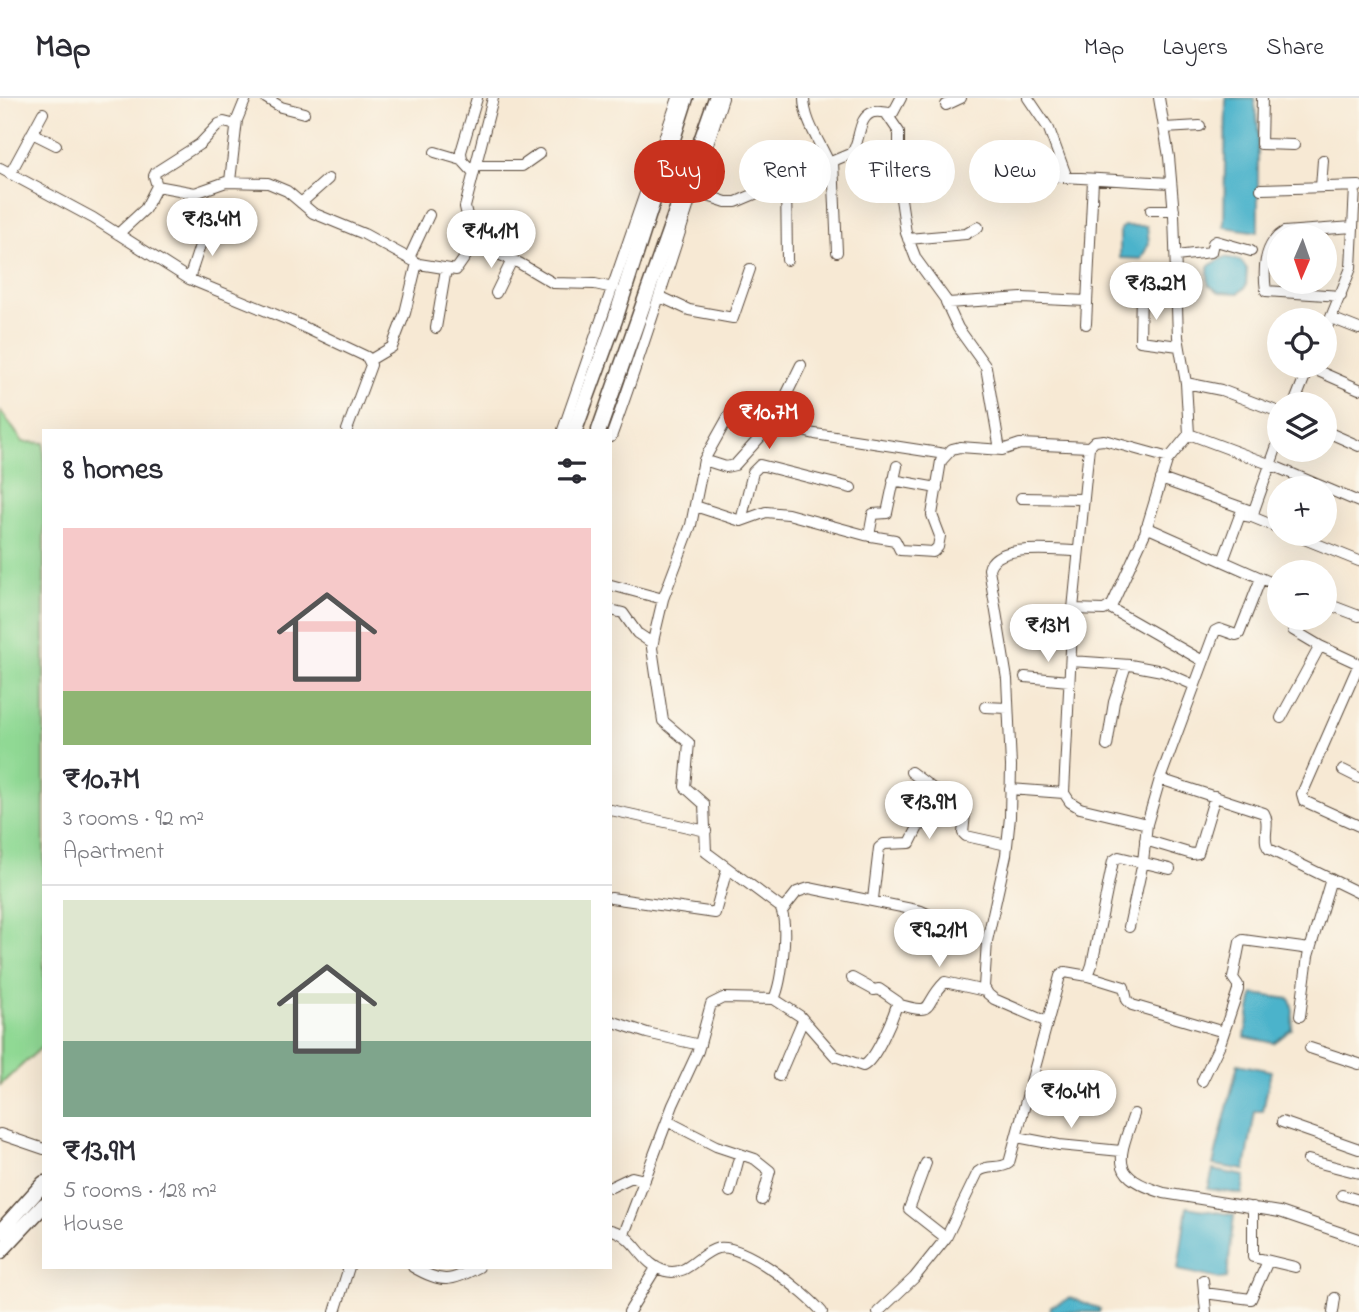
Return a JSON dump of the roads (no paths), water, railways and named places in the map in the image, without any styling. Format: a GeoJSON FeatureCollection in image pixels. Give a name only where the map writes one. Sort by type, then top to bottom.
{"type":"FeatureCollection","features":[{"type":"Feature","properties":{"kind":"highway"},"geometry":{"type":"LineString","coordinates":[[575,429],[615,320],[686,98]]}},
{"type":"Feature","properties":{"kind":"highway"},"geometry":{"type":"LineString","coordinates":[[599,429],[716,98]]}},
{"type":"Feature","properties":{"kind":"highway"},"geometry":{"type":"LineString","coordinates":[[0,1232],[42,1185]]}},
{"type":"Feature","properties":{"kind":"highway"},"geometry":{"type":"LineString","coordinates":[[0,1252],[42,1207]]}},
{"type":"Feature","properties":{"kind":"street"},"geometry":{"type":"LineString","coordinates":[[230,181],[236,125],[246,98]]}},
{"type":"Feature","properties":{"kind":"street"},"geometry":{"type":"LineString","coordinates":[[266,98],[281,107],[304,113]]}},
{"type":"Feature","properties":{"kind":"street"},"geometry":{"type":"LineString","coordinates":[[462,160],[461,152],[477,98]]}},
{"type":"Feature","properties":{"kind":"street"},"geometry":{"type":"LineString","coordinates":[[493,98],[473,169],[465,212],[475,243],[553,283],[595,284],[614,288]]}},
{"type":"Feature","properties":{"kind":"street"},"geometry":{"type":"LineString","coordinates":[[563,429],[678,98]]}},
{"type":"Feature","properties":{"kind":"street"},"geometry":{"type":"LineString","coordinates":[[709,140],[723,98]]}},
{"type":"Feature","properties":{"kind":"street"},"geometry":{"type":"LineString","coordinates":[[804,98],[807,118],[820,140]]}},
{"type":"Feature","properties":{"kind":"street"},"geometry":{"type":"LineString","coordinates":[[837,252],[831,162],[854,151],[864,118],[873,113],[893,113],[901,98]]}},
{"type":"Feature","properties":{"kind":"street"},"geometry":{"type":"LineString","coordinates":[[946,105],[961,98]]}},
{"type":"Feature","properties":{"kind":"street"},"geometry":{"type":"LineString","coordinates":[[1028,98],[1049,129],[1067,178]]}},
{"type":"Feature","properties":{"kind":"street"},"geometry":{"type":"LineString","coordinates":[[1110,608],[1129,571],[1168,458],[1189,435],[1186,383],[1179,346],[1175,293],[1174,210],[1159,98]]}},
{"type":"Feature","properties":{"kind":"street"},"geometry":{"type":"LineString","coordinates":[[1262,98],[1261,144],[1294,145]]}},
{"type":"Feature","properties":{"kind":"street"},"geometry":{"type":"LineString","coordinates":[[10,174],[43,113]]}},
{"type":"Feature","properties":{"kind":"street"},"geometry":{"type":"LineString","coordinates":[[886,113],[899,132],[899,185],[908,239],[916,259],[946,302],[958,328],[986,367],[1000,450]]}},
{"type":"Feature","properties":{"kind":"street"},"geometry":{"type":"LineString","coordinates":[[118,234],[145,209],[157,186],[154,176],[156,172],[200,145],[219,124],[224,122],[236,125]]}},
{"type":"Feature","properties":{"kind":"street"},"geometry":{"type":"LineString","coordinates":[[1164,128],[1200,126]]}},
{"type":"Feature","properties":{"kind":"street"},"geometry":{"type":"LineString","coordinates":[[32,133],[56,145]]}},
{"type":"Feature","properties":{"kind":"street"},"geometry":{"type":"LineString","coordinates":[[435,152],[462,160],[473,169],[522,166],[539,154]]}},
{"type":"Feature","properties":{"kind":"street"},"geometry":{"type":"LineString","coordinates":[[1321,187],[1323,160]]}},
{"type":"Feature","properties":{"kind":"street"},"geometry":{"type":"LineString","coordinates":[[0,168],[118,234],[189,279],[291,321],[370,360]]}},
{"type":"Feature","properties":{"kind":"street"},"geometry":{"type":"LineString","coordinates":[[1060,178],[1170,183]]}},
{"type":"Feature","properties":{"kind":"street"},"geometry":{"type":"LineString","coordinates":[[301,203],[328,179]]}},
{"type":"Feature","properties":{"kind":"street"},"geometry":{"type":"LineString","coordinates":[[1086,324],[1093,180]]}},
{"type":"Feature","properties":{"kind":"street"},"geometry":{"type":"LineString","coordinates":[[157,186],[195,193],[230,181],[268,183],[287,191],[313,213],[364,234],[413,260],[446,270],[460,268],[475,243]]}},
{"type":"Feature","properties":{"kind":"street"},"geometry":{"type":"LineString","coordinates":[[1261,189],[1357,187],[1354,274],[1335,308]]}},
{"type":"Feature","properties":{"kind":"street"},"geometry":{"type":"LineString","coordinates":[[612,434],[661,297],[689,203]]}},
{"type":"Feature","properties":{"kind":"street"},"geometry":{"type":"LineString","coordinates":[[786,203],[787,260]]}},
{"type":"Feature","properties":{"kind":"street"},"geometry":{"type":"LineString","coordinates":[[1152,210],[1174,210]]}},
{"type":"Feature","properties":{"kind":"street"},"geometry":{"type":"LineString","coordinates":[[370,360],[392,347],[403,320],[413,260],[429,215]]}},
{"type":"Feature","properties":{"kind":"street"},"geometry":{"type":"LineString","coordinates":[[189,279],[206,227]]}},
{"type":"Feature","properties":{"kind":"street"},"geometry":{"type":"LineString","coordinates":[[908,239],[966,234],[978,227]]}},
{"type":"Feature","properties":{"kind":"street"},"geometry":{"type":"LineString","coordinates":[[1341,296],[1267,292],[1267,251],[1284,232],[1355,233]]}},
{"type":"Feature","properties":{"kind":"street"},"geometry":{"type":"LineString","coordinates":[[1176,256],[1211,252],[1216,241],[1251,251]]}},
{"type":"Feature","properties":{"kind":"street"},"geometry":{"type":"LineString","coordinates":[[496,293],[512,260]]}},
{"type":"Feature","properties":{"kind":"street"},"geometry":{"type":"LineString","coordinates":[[661,297],[689,310],[731,318],[750,269]]}},
{"type":"Feature","properties":{"kind":"street"},"geometry":{"type":"LineString","coordinates":[[436,328],[446,270]]}},
{"type":"Feature","properties":{"kind":"street"},"geometry":{"type":"LineString","coordinates":[[1141,290],[1140,341],[1179,346]]}},
{"type":"Feature","properties":{"kind":"street"},"geometry":{"type":"LineString","coordinates":[[946,302],[953,304],[1022,298],[1087,301]]}},
{"type":"Feature","properties":{"kind":"street"},"geometry":{"type":"LineString","coordinates":[[1337,320],[1359,329]]}},
{"type":"Feature","properties":{"kind":"street"},"geometry":{"type":"LineString","coordinates":[[347,429],[371,365],[370,360]]}},
{"type":"Feature","properties":{"kind":"street"},"geometry":{"type":"LineString","coordinates":[[704,460],[726,467],[735,465],[772,424],[801,365]]}},
{"type":"Feature","properties":{"kind":"street"},"geometry":{"type":"LineString","coordinates":[[1335,378],[1359,389]]}},
{"type":"Feature","properties":{"kind":"street"},"geometry":{"type":"LineString","coordinates":[[1186,383],[1221,390],[1267,407]]}},
{"type":"Feature","properties":{"kind":"street"},"geometry":{"type":"LineString","coordinates":[[736,403],[704,460],[689,534],[663,599],[652,643],[663,721],[688,741],[685,788],[704,804],[706,852],[782,911]]}},
{"type":"Feature","properties":{"kind":"street"},"geometry":{"type":"LineString","coordinates":[[772,424],[815,434],[945,454],[960,447],[1000,450],[1017,444],[1089,447]]}},
{"type":"Feature","properties":{"kind":"street"},"geometry":{"type":"LineString","coordinates":[[1189,435],[1269,464],[1359,502]]}},
{"type":"Feature","properties":{"kind":"street"},"geometry":{"type":"LineString","coordinates":[[1337,436],[1359,446]]}},
{"type":"Feature","properties":{"kind":"street"},"geometry":{"type":"LineString","coordinates":[[1147,824],[1080,808],[1070,802],[1064,793],[1073,609],[1089,447],[1095,441],[1104,440],[1168,458]]}},
{"type":"Feature","properties":{"kind":"street"},"geometry":{"type":"LineString","coordinates":[[695,506],[741,521],[769,512],[793,515],[869,536],[896,540],[900,550],[935,551],[940,534],[932,515],[941,461],[945,454]]}},
{"type":"Feature","properties":{"kind":"street"},"geometry":{"type":"LineString","coordinates":[[1253,514],[1269,464]]}},
{"type":"Feature","properties":{"kind":"street"},"geometry":{"type":"LineString","coordinates":[[741,521],[756,466],[851,488]]}},
{"type":"Feature","properties":{"kind":"street"},"geometry":{"type":"LineString","coordinates":[[869,536],[873,514],[887,513],[897,466]]}},
{"type":"Feature","properties":{"kind":"street"},"geometry":{"type":"LineString","coordinates":[[1161,479],[1267,522]]}},
{"type":"Feature","properties":{"kind":"street"},"geometry":{"type":"LineString","coordinates":[[893,480],[937,488]]}},
{"type":"Feature","properties":{"kind":"street"},"geometry":{"type":"LineString","coordinates":[[1021,498],[1083,499]]}},
{"type":"Feature","properties":{"kind":"street"},"geometry":{"type":"LineString","coordinates":[[1223,561],[1237,517],[1253,514]]}},
{"type":"Feature","properties":{"kind":"street"},"geometry":{"type":"LineString","coordinates":[[1146,527],[1267,581]]}},
{"type":"Feature","properties":{"kind":"street"},"geometry":{"type":"LineString","coordinates":[[1322,546],[1359,561]]}},
{"type":"Feature","properties":{"kind":"street"},"geometry":{"type":"LineString","coordinates":[[985,991],[987,941],[1007,845],[1010,789],[1006,668],[989,565],[993,560],[1018,549],[1078,551]]}},
{"type":"Feature","properties":{"kind":"street"},"geometry":{"type":"LineString","coordinates":[[1129,927],[1143,862],[1147,824],[1160,779],[1203,661],[1215,631],[1219,629],[1239,634],[1261,578]]}},
{"type":"Feature","properties":{"kind":"street"},"geometry":{"type":"LineString","coordinates":[[612,586],[663,599]]}},
{"type":"Feature","properties":{"kind":"street"},"geometry":{"type":"LineString","coordinates":[[1073,609],[1110,608],[1203,661]]}},
{"type":"Feature","properties":{"kind":"street"},"geometry":{"type":"LineString","coordinates":[[1337,608],[1359,616]]}},
{"type":"Feature","properties":{"kind":"street"},"geometry":{"type":"LineString","coordinates":[[612,610],[623,613],[637,634],[652,643]]}},
{"type":"Feature","properties":{"kind":"street"},"geometry":{"type":"LineString","coordinates":[[1293,630],[1359,664],[1301,794],[1304,802],[1359,826]]}},
{"type":"Feature","properties":{"kind":"street"},"geometry":{"type":"LineString","coordinates":[[1041,632],[1072,633]]}},
{"type":"Feature","properties":{"kind":"street"},"geometry":{"type":"LineString","coordinates":[[1281,718],[1320,646]]}},
{"type":"Feature","properties":{"kind":"street"},"geometry":{"type":"LineString","coordinates":[[1071,661],[1126,665],[1168,672],[1194,685]]}},
{"type":"Feature","properties":{"kind":"street"},"geometry":{"type":"LineString","coordinates":[[1107,746],[1114,702],[1126,665]]}},
{"type":"Feature","properties":{"kind":"street"},"geometry":{"type":"LineString","coordinates":[[1025,677],[1069,681]]}},
{"type":"Feature","properties":{"kind":"street"},"geometry":{"type":"LineString","coordinates":[[985,707],[1009,708]]}},
{"type":"Feature","properties":{"kind":"street"},"geometry":{"type":"LineString","coordinates":[[1343,770],[1359,778]]}},
{"type":"Feature","properties":{"kind":"street"},"geometry":{"type":"LineString","coordinates":[[873,900],[879,848],[884,844],[910,843],[919,825],[938,822],[941,812],[940,794],[911,772]]}},
{"type":"Feature","properties":{"kind":"street"},"geometry":{"type":"LineString","coordinates":[[1160,779],[1264,813],[1268,819],[1266,844],[1269,849],[1359,893]]}},
{"type":"Feature","properties":{"kind":"street"},"geometry":{"type":"LineString","coordinates":[[1010,789],[1064,793]]}},
{"type":"Feature","properties":{"kind":"street"},"geometry":{"type":"LineString","coordinates":[[1145,840],[1192,854],[1198,853],[1215,796]]}},
{"type":"Feature","properties":{"kind":"street"},"geometry":{"type":"LineString","coordinates":[[612,810],[706,831]]}},
{"type":"Feature","properties":{"kind":"street"},"geometry":{"type":"LineString","coordinates":[[941,812],[965,814],[963,833],[966,836],[1007,845]]}},
{"type":"Feature","properties":{"kind":"street"},"geometry":{"type":"LineString","coordinates":[[1088,976],[1112,861],[1119,857],[1170,869]]}},
{"type":"Feature","properties":{"kind":"street"},"geometry":{"type":"LineString","coordinates":[[612,898],[715,913],[727,869]]}},
{"type":"Feature","properties":{"kind":"street"},"geometry":{"type":"LineString","coordinates":[[1300,1016],[1310,949],[1331,879]]}},
{"type":"Feature","properties":{"kind":"street"},"geometry":{"type":"LineString","coordinates":[[775,999],[783,944],[782,911],[797,892],[809,888],[929,913],[987,941]]}},
{"type":"Feature","properties":{"kind":"street"},"geometry":{"type":"LineString","coordinates":[[1202,1081],[1224,1032],[1238,990],[1233,978],[1240,942],[1310,949]]}},
{"type":"Feature","properties":{"kind":"street"},"geometry":{"type":"LineString","coordinates":[[878,1312],[914,1278],[946,1238],[978,1172],[984,1168],[1007,1165],[1062,973],[1088,976],[1124,987],[1127,1000],[1132,1005],[1224,1032]]}},
{"type":"Feature","properties":{"kind":"street"},"geometry":{"type":"LineString","coordinates":[[624,1234],[667,1121],[700,1045],[709,1009],[714,1001],[775,999],[803,1020],[835,1056],[863,1066],[869,1063],[875,1052],[897,1000],[852,978]]}},
{"type":"Feature","properties":{"kind":"street"},"geometry":{"type":"LineString","coordinates":[[897,1004],[921,1011],[927,1010],[945,982],[985,991],[1001,1002],[1047,1022]]}},
{"type":"Feature","properties":{"kind":"street"},"geometry":{"type":"LineString","coordinates":[[779,1076],[803,1020]]}},
{"type":"Feature","properties":{"kind":"street"},"geometry":{"type":"LineString","coordinates":[[612,1021],[647,1033],[700,1045]]}},
{"type":"Feature","properties":{"kind":"street"},"geometry":{"type":"LineString","coordinates":[[1310,1048],[1359,1064]]}},
{"type":"Feature","properties":{"kind":"street"},"geometry":{"type":"LineString","coordinates":[[1134,1114],[1121,1151],[1122,1169],[1149,1188],[1164,1193],[1287,1214],[1359,1239]]}},
{"type":"Feature","properties":{"kind":"street"},"geometry":{"type":"LineString","coordinates":[[667,1121],[716,1146],[758,1160],[770,1171],[762,1200]]}},
{"type":"Feature","properties":{"kind":"street"},"geometry":{"type":"LineString","coordinates":[[1282,1122],[1359,1149]]}},
{"type":"Feature","properties":{"kind":"street"},"geometry":{"type":"LineString","coordinates":[[0,1134],[42,1148]]}},
{"type":"Feature","properties":{"kind":"street"},"geometry":{"type":"LineString","coordinates":[[1017,1137],[1059,1145],[1121,1151]]}},
{"type":"Feature","properties":{"kind":"street"},"geometry":{"type":"LineString","coordinates":[[730,1192],[740,1154]]}},
{"type":"Feature","properties":{"kind":"street"},"geometry":{"type":"LineString","coordinates":[[1308,1160],[1359,1173]]}},
{"type":"Feature","properties":{"kind":"street"},"geometry":{"type":"LineString","coordinates":[[926,1163],[909,1209],[946,1238]]}},
{"type":"Feature","properties":{"kind":"street"},"geometry":{"type":"LineString","coordinates":[[612,1187],[632,1177],[645,1180]]}},
{"type":"Feature","properties":{"kind":"street"},"geometry":{"type":"LineString","coordinates":[[1342,1195],[1359,1200]]}},
{"type":"Feature","properties":{"kind":"street"},"geometry":{"type":"LineString","coordinates":[[1253,1207],[1254,1257],[1295,1267]]}},
{"type":"Feature","properties":{"kind":"street"},"geometry":{"type":"LineString","coordinates":[[612,1230],[624,1234],[656,1268],[668,1272],[678,1272],[713,1250],[728,1248],[785,1278],[822,1312]]}},
{"type":"Feature","properties":{"kind":"street"},"geometry":{"type":"LineString","coordinates":[[1204,1293],[1251,1299],[1268,1261]]}},
{"type":"Feature","properties":{"kind":"street"},"geometry":{"type":"LineString","coordinates":[[629,1312],[656,1268]]}},
{"type":"Feature","properties":{"kind":"street"},"geometry":{"type":"LineString","coordinates":[[335,1312],[348,1269]]}},
{"type":"Feature","properties":{"kind":"street"},"geometry":{"type":"LineString","coordinates":[[416,1269],[426,1275],[446,1280],[459,1278],[475,1269]]}},
{"type":"Feature","properties":{"kind":"street"},"geometry":{"type":"LineString","coordinates":[[1203,1280],[1206,1312]]}},
{"type":"Feature","properties":{"kind":"street"},"geometry":{"type":"LineString","coordinates":[[1333,1312],[1335,1298]]}},
{"type":"Feature","properties":{"kind":"water"},"geometry":{"type":"Polygon","coordinates":[[[1226,98],[1254,98],[1258,125],[1258,232],[1224,227],[1226,98]]]}},
{"type":"Feature","properties":{"kind":"water"},"geometry":{"type":"Polygon","coordinates":[[[1124,226],[1147,226],[1149,243],[1141,259],[1120,258],[1120,229],[1124,226]]]}},
{"type":"Feature","properties":{"kind":"water"},"geometry":{"type":"Polygon","coordinates":[[[1225,257],[1241,261],[1247,269],[1246,286],[1239,293],[1219,292],[1208,284],[1208,266],[1225,257]]]}},
{"type":"Feature","properties":{"kind":"water"},"geometry":{"type":"Polygon","coordinates":[[[1253,994],[1290,999],[1293,1010],[1292,1029],[1274,1043],[1245,1037],[1253,994]]]}},
{"type":"Feature","properties":{"kind":"water"},"geometry":{"type":"Polygon","coordinates":[[[1238,1064],[1271,1071],[1263,1111],[1255,1111],[1245,1170],[1213,1165],[1238,1064]]]}},
{"type":"Feature","properties":{"kind":"water"},"geometry":{"type":"Polygon","coordinates":[[[1213,1170],[1245,1176],[1242,1194],[1208,1189],[1213,1170]]]}},
{"type":"Feature","properties":{"kind":"water"},"geometry":{"type":"Polygon","coordinates":[[[1187,1207],[1234,1215],[1227,1278],[1220,1279],[1178,1270],[1187,1207]]]}},
{"type":"Feature","properties":{"kind":"water"},"geometry":{"type":"Polygon","coordinates":[[[1071,1298],[1100,1309],[1099,1312],[1050,1312],[1051,1306],[1071,1298]]]}}]}
